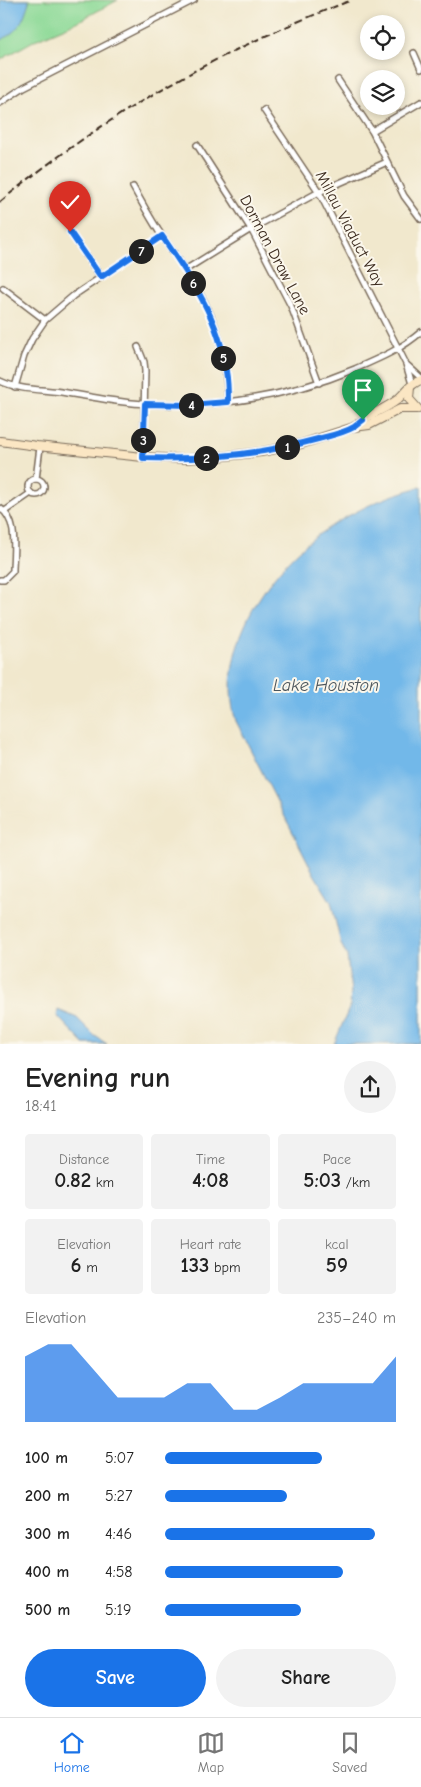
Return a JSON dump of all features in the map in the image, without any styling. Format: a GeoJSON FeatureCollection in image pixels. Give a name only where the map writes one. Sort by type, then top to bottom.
{"type":"FeatureCollection","features":[{"type":"Feature","properties":{"kind":"street"},"geometry":{"type":"LineString","coordinates":[[0,103],[24,87],[194,0]]}},
{"type":"Feature","properties":{"kind":"street"},"geometry":{"type":"LineString","coordinates":[[414,53],[421,69]]}},
{"type":"Feature","properties":{"kind":"street"},"geometry":{"type":"LineString","coordinates":[[338,80],[372,131],[404,196],[421,219]]}},
{"type":"Feature","properties":{"kind":"street"},"geometry":{"type":"LineString","coordinates":[[372,131],[421,102]]}},
{"type":"Feature","properties":{"kind":"street","name":"Millau Viaduct Way"},"geometry":{"type":"LineString","coordinates":[[264,110],[319,192],[406,364],[411,386]]}},
{"type":"Feature","properties":{"kind":"street","name":"Dorman Draw Lane"},"geometry":{"type":"LineString","coordinates":[[197,145],[251,229],[291,306],[319,383]]}},
{"type":"Feature","properties":{"kind":"street"},"geometry":{"type":"LineString","coordinates":[[185,270],[251,229],[319,192],[387,162]]}},
{"type":"Feature","properties":{"kind":"street"},"geometry":{"type":"LineString","coordinates":[[132,187],[202,297],[218,337],[226,370],[228,402]]}},
{"type":"Feature","properties":{"kind":"street"},"geometry":{"type":"LineString","coordinates":[[70,232],[101,277]]}},
{"type":"Feature","properties":{"kind":"street"},"geometry":{"type":"LineString","coordinates":[[15,387],[24,356],[32,339],[45,320],[73,296],[162,236]]}},
{"type":"Feature","properties":{"kind":"street"},"geometry":{"type":"LineString","coordinates":[[3,288],[45,320]]}},
{"type":"Feature","properties":{"kind":"street"},"geometry":{"type":"LineString","coordinates":[[0,380],[15,387],[145,404],[189,405],[228,402],[268,396],[319,383],[372,362],[398,349],[421,332]]}},
{"type":"Feature","properties":{"kind":"street"},"geometry":{"type":"LineString","coordinates":[[138,347],[144,362],[145,371],[143,458]]}},
{"type":"Feature","properties":{"kind":"street","name":"Millau Viaduct Way"},"geometry":{"type":"LineString","coordinates":[[406,364],[421,379]]}},
{"type":"Feature","properties":{"kind":"street"},"geometry":{"type":"LineString","coordinates":[[354,427],[388,406],[421,379]]}},
{"type":"Feature","properties":{"kind":"street"},"geometry":{"type":"LineString","coordinates":[[411,386],[409,399],[419,409]]}},
{"type":"Feature","properties":{"kind":"street"},"geometry":{"type":"LineString","coordinates":[[0,441],[143,458],[186,459],[246,454],[301,444],[354,427],[369,425],[400,409],[419,409]]}},
{"type":"Feature","properties":{"kind":"street"},"geometry":{"type":"LineString","coordinates":[[36,479],[40,447]]}},
{"type":"Feature","properties":{"kind":"street"},"geometry":{"type":"LineString","coordinates":[[0,580],[4,580],[13,571],[12,522],[3,510],[31,493],[38,494],[43,488],[41,481],[36,479]]}},
{"type":"Feature","properties":{"kind":"street"},"geometry":{"type":"LineString","coordinates":[[31,493],[28,489],[28,484],[36,479]]}},
{"type":"Feature","properties":{"kind":"green space"},"geometry":{"type":"Polygon","coordinates":[[[0,0],[118,0],[77,22],[35,40],[0,60],[0,0]]]}},
{"type":"Feature","properties":{"kind":"water"},"geometry":{"type":"Polygon","coordinates":[[[1,0],[29,0],[29,2],[19,25],[12,33],[0,41],[0,3],[1,0]]]}},
{"type":"Feature","properties":{"kind":"water","name":"Lake Houston"},"geometry":{"type":"Polygon","coordinates":[[[421,487],[421,1044],[334,1044],[350,1006],[351,992],[347,956],[341,944],[331,902],[314,874],[236,721],[231,695],[232,669],[238,643],[249,617],[279,571],[298,551],[342,519],[380,500],[421,487]]]}},
{"type":"Feature","properties":{"kind":"water"},"geometry":{"type":"Polygon","coordinates":[[[58,1010],[77,1018],[95,1036],[107,1044],[84,1044],[60,1019],[57,1015],[58,1010]]]}},
{"type":"Feature","properties":{"kind":"railway"},"geometry":{"type":"LineString","coordinates":[[0,202],[82,140],[167,86],[257,40],[303,19],[352,0]]}},
{"type":"Feature","properties":{"kind":"route"},"geometry":{"type":"LineString","coordinates":[[70,232],[101,277],[162,236],[198,290],[209,312],[218,337],[226,370],[228,402],[189,405],[145,404],[143,458],[186,459],[217,457],[278,449],[324,438],[354,427],[363,420]]}}]}
